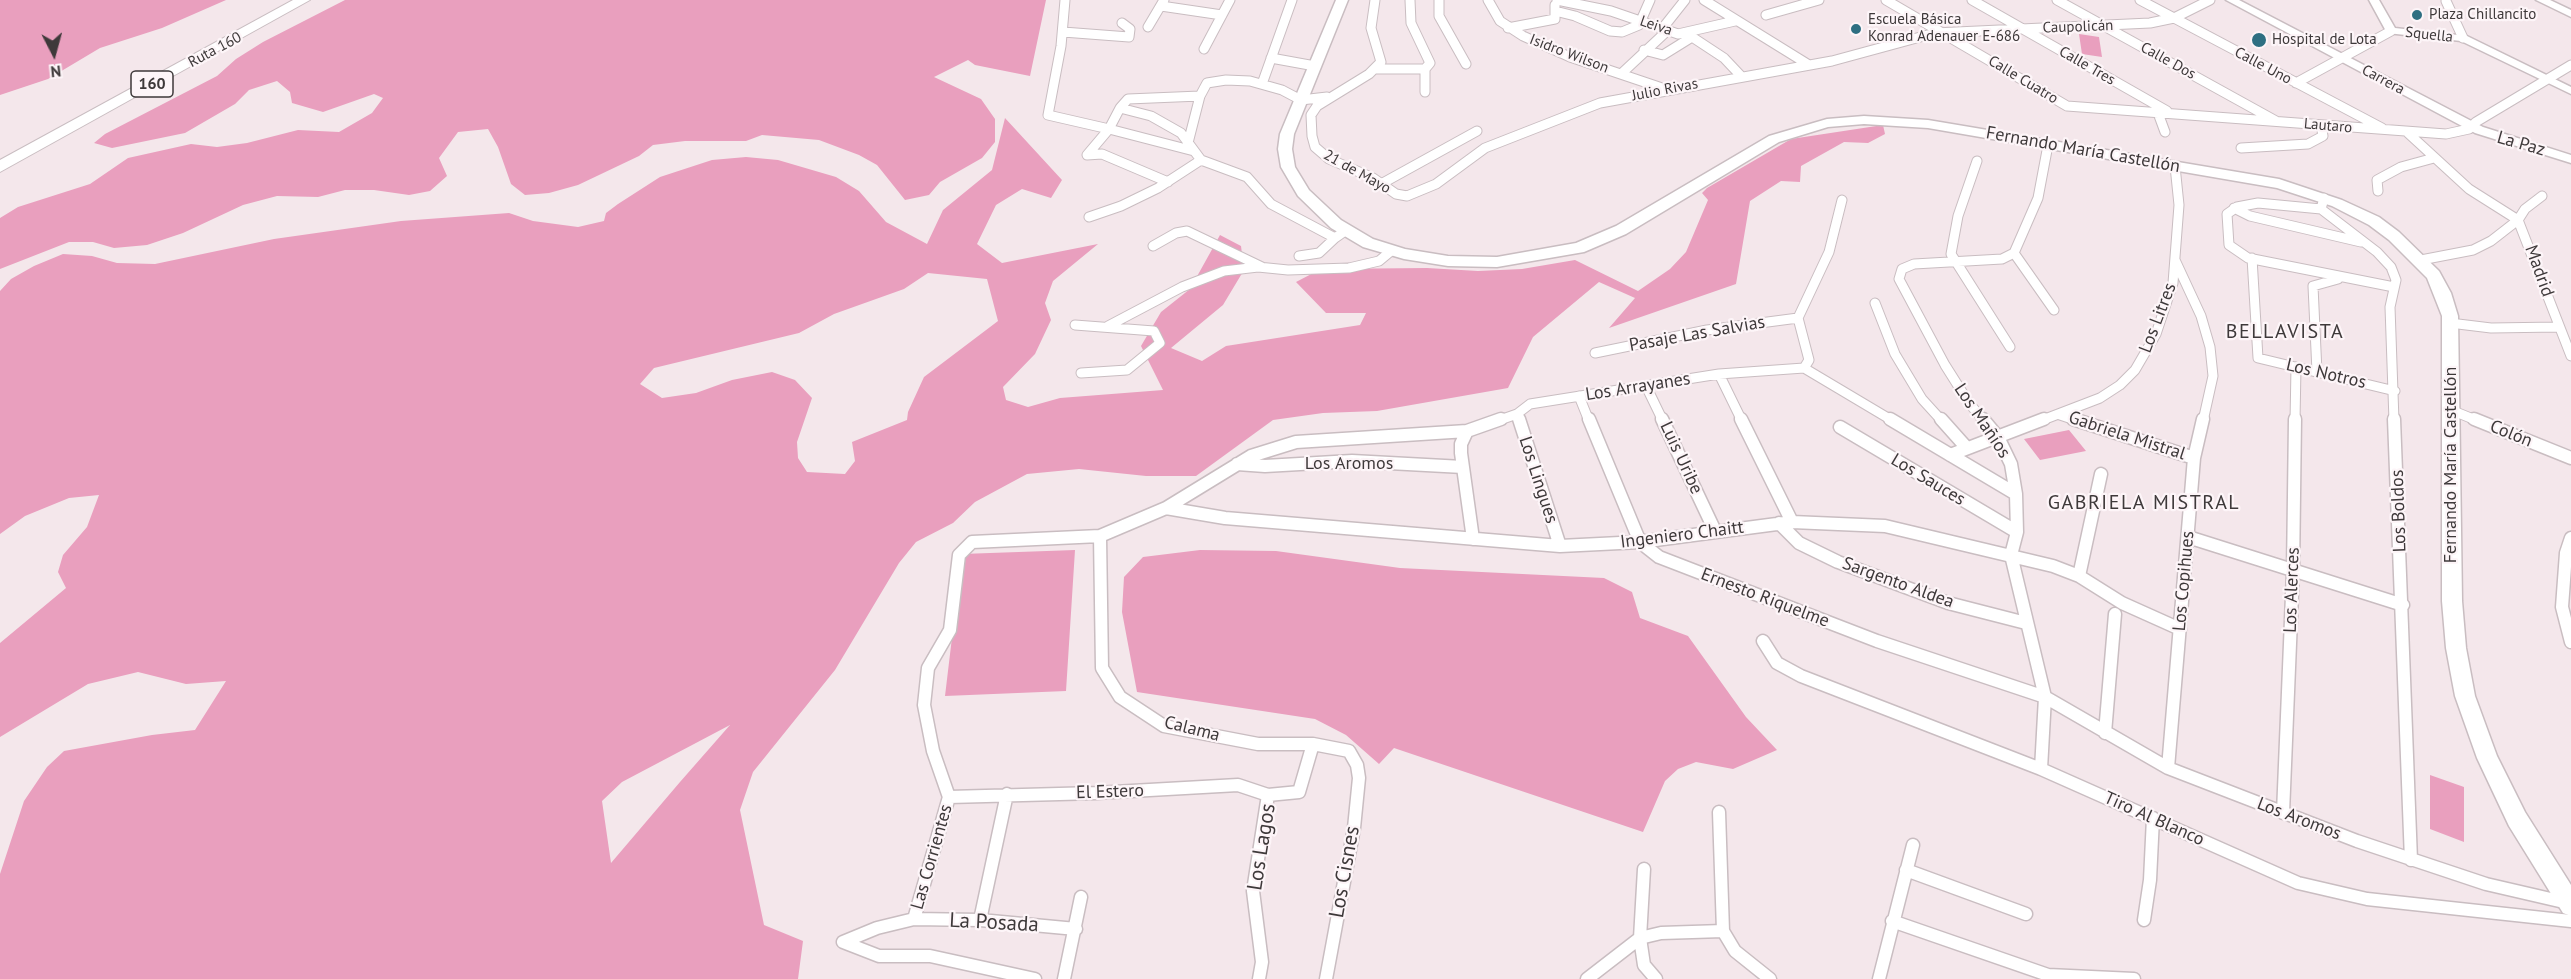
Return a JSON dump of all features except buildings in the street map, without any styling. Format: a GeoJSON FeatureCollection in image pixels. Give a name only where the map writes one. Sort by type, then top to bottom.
{"type":"FeatureCollection","features":[{"type":"Feature","properties":{"kind":"highway","name":"Ruta 160"},"geometry":{"type":"LineString","coordinates":[[0,158],[291,0]]}},
{"type":"Feature","properties":{"kind":"highway","name":"Ruta 160"},"geometry":{"type":"LineString","coordinates":[[0,167],[303,0]]}},
{"type":"Feature","properties":{"kind":"main road","name":"Fernando María Castellón"},"geometry":{"type":"LineString","coordinates":[[1342,0],[1286,141],[1288,167],[1310,201],[1340,235],[1391,251],[1432,259],[1480,262],[1532,258],[1579,248],[1621,230],[1762,146],[1788,134],[1827,123],[1864,120],[1910,122],[2279,184],[2323,204],[2379,225],[2421,260],[2443,293],[2451,323],[2452,616],[2465,696],[2479,737],[2501,788],[2531,845],[2570,904]]}},
{"type":"Feature","properties":{"kind":"street"},"geometry":{"type":"LineString","coordinates":[[1065,0],[1063,32],[1048,115],[1194,151]]}},
{"type":"Feature","properties":{"kind":"street"},"geometry":{"type":"LineString","coordinates":[[1204,49],[1230,0]]}},
{"type":"Feature","properties":{"kind":"street"},"geometry":{"type":"LineString","coordinates":[[1262,84],[1292,0]]}},
{"type":"Feature","properties":{"kind":"street"},"geometry":{"type":"LineString","coordinates":[[1375,0],[1371,28],[1382,58],[1376,69],[1425,69]]}},
{"type":"Feature","properties":{"kind":"street"},"geometry":{"type":"LineString","coordinates":[[1410,0],[1411,23],[1430,63],[1425,69],[1425,92]]}},
{"type":"Feature","properties":{"kind":"street"},"geometry":{"type":"LineString","coordinates":[[1439,0],[1439,16],[1466,64]]}},
{"type":"Feature","properties":{"kind":"street","name":"Isidro Wilson"},"geometry":{"type":"LineString","coordinates":[[1488,0],[1498,19],[1508,28],[1570,57],[1665,89]]}},
{"type":"Feature","properties":{"kind":"street","name":"Leiva"},"geometry":{"type":"LineString","coordinates":[[1555,15],[1556,0],[1581,2],[1611,10],[1664,30],[1689,35],[1724,58],[1741,76]]}},
{"type":"Feature","properties":{"kind":"street"},"geometry":{"type":"LineString","coordinates":[[1611,10],[1612,0]]}},
{"type":"Feature","properties":{"kind":"street"},"geometry":{"type":"LineString","coordinates":[[1508,28],[1555,15],[1615,33],[1632,30],[1641,21],[1650,0]]}},
{"type":"Feature","properties":{"kind":"street"},"geometry":{"type":"LineString","coordinates":[[1621,74],[1664,30],[1685,0]]}},
{"type":"Feature","properties":{"kind":"street"},"geometry":{"type":"LineString","coordinates":[[1704,0],[1809,65]]}},
{"type":"Feature","properties":{"kind":"street"},"geometry":{"type":"LineString","coordinates":[[1766,15],[1820,0]]}},
{"type":"Feature","properties":{"kind":"street","name":"Calle Cuatro"},"geometry":{"type":"LineString","coordinates":[[1886,0],[2067,106]]}},
{"type":"Feature","properties":{"kind":"street","name":"Calle Tres"},"geometry":{"type":"LineString","coordinates":[[1972,0],[2171,114]]}},
{"type":"Feature","properties":{"kind":"street","name":"Calle Dos"},"geometry":{"type":"LineString","coordinates":[[2057,0],[2279,122]]}},
{"type":"Feature","properties":{"kind":"street","name":"Calle Uno"},"geometry":{"type":"LineString","coordinates":[[2140,0],[2387,131]]}},
{"type":"Feature","properties":{"kind":"street","name":"Caupolicán"},"geometry":{"type":"LineString","coordinates":[[1940,32],[2105,27],[2150,23],[2174,18],[2210,0]]}},
{"type":"Feature","properties":{"kind":"street","name":"Carrera"},"geometry":{"type":"LineString","coordinates":[[2231,0],[2472,127]]}},
{"type":"Feature","properties":{"kind":"street","name":"Squella"},"geometry":{"type":"LineString","coordinates":[[2374,0],[2391,31]]}},
{"type":"Feature","properties":{"kind":"street","name":"Squella"},"geometry":{"type":"LineString","coordinates":[[2296,83],[2391,31],[2463,38],[2447,1],[2437,0]]}},
{"type":"Feature","properties":{"kind":"street"},"geometry":{"type":"LineString","coordinates":[[2541,0],[2571,14]]}},
{"type":"Feature","properties":{"kind":"street"},"geometry":{"type":"LineString","coordinates":[[1148,27],[1163,3],[1222,15]]}},
{"type":"Feature","properties":{"kind":"street","name":"Leiva"},"geometry":{"type":"LineString","coordinates":[[1689,35],[1735,21]]}},
{"type":"Feature","properties":{"kind":"street"},"geometry":{"type":"LineString","coordinates":[[1063,32],[1129,37],[1130,29],[1122,23]]}},
{"type":"Feature","properties":{"kind":"street","name":"Julio Rivas"},"geometry":{"type":"LineString","coordinates":[[1407,196],[1436,184],[1485,148],[1578,110],[1665,89],[1832,61],[1940,32]]}},
{"type":"Feature","properties":{"kind":"street"},"geometry":{"type":"LineString","coordinates":[[1644,50],[1663,55],[1689,35]]}},
{"type":"Feature","properties":{"kind":"street"},"geometry":{"type":"LineString","coordinates":[[2463,38],[2571,91]]}},
{"type":"Feature","properties":{"kind":"street"},"geometry":{"type":"LineString","coordinates":[[1271,58],[1315,66]]}},
{"type":"Feature","properties":{"kind":"street","name":"Lautaro"},"geometry":{"type":"LineString","coordinates":[[2067,106],[2408,133],[2453,134],[2472,127],[2571,65]]}},
{"type":"Feature","properties":{"kind":"street","name":"21 de Mayo"},"geometry":{"type":"LineString","coordinates":[[1376,69],[1313,110],[1311,124],[1315,147],[1336,163],[1381,184],[1396,194],[1407,196]]}},
{"type":"Feature","properties":{"kind":"street"},"geometry":{"type":"LineString","coordinates":[[1188,143],[1200,96],[1207,83],[1215,80],[1262,84],[1282,90],[1301,100],[1335,95]]}},
{"type":"Feature","properties":{"kind":"street"},"geometry":{"type":"LineString","coordinates":[[1168,182],[1102,154],[1086,156],[1109,129],[1124,101],[1200,96]]}},
{"type":"Feature","properties":{"kind":"street"},"geometry":{"type":"LineString","coordinates":[[1120,108],[1151,116],[1181,134],[1201,160],[1247,177],[1271,204],[1340,235],[1319,253],[1299,256]]}},
{"type":"Feature","properties":{"kind":"street"},"geometry":{"type":"LineString","coordinates":[[2158,113],[2165,132]]}},
{"type":"Feature","properties":{"kind":"street"},"geometry":{"type":"LineString","coordinates":[[2241,148],[2308,144],[2323,136],[2321,125]]}},
{"type":"Feature","properties":{"kind":"street","name":"La Paz"},"geometry":{"type":"LineString","coordinates":[[2472,127],[2492,136],[2571,159]]}},
{"type":"Feature","properties":{"kind":"street"},"geometry":{"type":"LineString","coordinates":[[1381,184],[1477,131]]}},
{"type":"Feature","properties":{"kind":"street"},"geometry":{"type":"LineString","coordinates":[[2408,133],[2469,189],[2518,220]]}},
{"type":"Feature","properties":{"kind":"street"},"geometry":{"type":"LineString","coordinates":[[2048,145],[2038,198],[2014,253],[2054,310]]}},
{"type":"Feature","properties":{"kind":"street"},"geometry":{"type":"LineString","coordinates":[[2378,190],[2377,180],[2401,167],[2434,158]]}},
{"type":"Feature","properties":{"kind":"street"},"geometry":{"type":"LineString","coordinates":[[1089,217],[1121,206],[1168,182],[1201,160]]}},
{"type":"Feature","properties":{"kind":"street"},"geometry":{"type":"LineString","coordinates":[[1977,161],[1953,231],[1950,249],[1954,262],[2010,347]]}},
{"type":"Feature","properties":{"kind":"street","name":"Los Litres"},"geometry":{"type":"LineString","coordinates":[[1950,455],[1966,447],[2060,415],[2111,392],[2135,370],[2160,324],[2170,293],[2179,205],[2175,166]]}},
{"type":"Feature","properties":{"kind":"street"},"geometry":{"type":"LineString","coordinates":[[2421,260],[2473,250],[2491,241],[2518,220],[2525,210],[2542,196]]}},
{"type":"Feature","properties":{"kind":"street"},"geometry":{"type":"LineString","coordinates":[[1842,200],[1829,252],[1798,318],[1809,360],[1804,368],[2016,494]]}},
{"type":"Feature","properties":{"kind":"street"},"geometry":{"type":"LineString","coordinates":[[2323,204],[2258,203],[2234,208],[2227,214],[2229,245],[2239,254],[2252,258],[2394,287]]}},
{"type":"Feature","properties":{"kind":"street","name":"Los Boldos"},"geometry":{"type":"LineString","coordinates":[[2323,204],[2391,267],[2396,276],[2390,307],[2395,391],[2411,860]]}},
{"type":"Feature","properties":{"kind":"street"},"geometry":{"type":"LineString","coordinates":[[2234,208],[2250,216],[2365,243]]}},
{"type":"Feature","properties":{"kind":"street","name":"Madrid"},"geometry":{"type":"LineString","coordinates":[[2518,220],[2571,356]]}},
{"type":"Feature","properties":{"kind":"street"},"geometry":{"type":"LineString","coordinates":[[1153,246],[1176,233],[1186,231],[1262,267]]}},
{"type":"Feature","properties":{"kind":"street"},"geometry":{"type":"LineString","coordinates":[[1108,326],[1182,287],[1224,271],[1262,267],[1297,270],[1349,268],[1379,261],[1391,251]]}},
{"type":"Feature","properties":{"kind":"street","name":"Los Mañíos"},"geometry":{"type":"LineString","coordinates":[[2014,253],[2002,259],[1909,265],[1902,269],[1899,279],[1945,365],[1969,403],[1998,437],[2011,464],[2016,494],[2017,532],[2011,555],[2044,697],[2041,769]]}},
{"type":"Feature","properties":{"kind":"street","name":"Los Notros"},"geometry":{"type":"LineString","coordinates":[[2252,258],[2258,358],[2395,391]]}},
{"type":"Feature","properties":{"kind":"street","name":"Los Copihues"},"geometry":{"type":"LineString","coordinates":[[2168,768],[2194,458],[2213,376],[2201,316],[2175,260]]}},
{"type":"Feature","properties":{"kind":"street"},"geometry":{"type":"LineString","coordinates":[[2317,372],[2313,286],[2317,283],[2347,277]]}},
{"type":"Feature","properties":{"kind":"street"},"geometry":{"type":"LineString","coordinates":[[1875,303],[1895,354],[1922,399],[1966,447]]}},
{"type":"Feature","properties":{"kind":"street","name":"Pasaje Las Salvias"},"geometry":{"type":"LineString","coordinates":[[1595,353],[1707,330],[1798,318]]}},
{"type":"Feature","properties":{"kind":"street"},"geometry":{"type":"LineString","coordinates":[[2451,323],[2491,328],[2558,327]]}},
{"type":"Feature","properties":{"kind":"street"},"geometry":{"type":"LineString","coordinates":[[1075,325],[1108,326],[1154,332],[1160,343],[1158,347],[1122,372],[1081,373]]}},
{"type":"Feature","properties":{"kind":"street","name":"Los Alerces"},"geometry":{"type":"LineString","coordinates":[[2283,813],[2293,571],[2296,367]]}},
{"type":"Feature","properties":{"kind":"street","name":"Los Arrayanes"},"geometry":{"type":"LineString","coordinates":[[1100,536],[1166,508],[1251,456],[1296,442],[1467,431],[1517,414],[1530,404],[1719,374],[1804,368]]}},
{"type":"Feature","properties":{"kind":"street"},"geometry":{"type":"LineString","coordinates":[[1719,374],[1792,522]]}},
{"type":"Feature","properties":{"kind":"street","name":"Luis Uribe"},"geometry":{"type":"LineString","coordinates":[[1646,386],[1715,531]]}},
{"type":"Feature","properties":{"kind":"street"},"geometry":{"type":"LineString","coordinates":[[1580,396],[1640,542]]}},
{"type":"Feature","properties":{"kind":"street","name":"Colón"},"geometry":{"type":"LineString","coordinates":[[2451,410],[2571,458]]}},
{"type":"Feature","properties":{"kind":"street","name":"Los Lingues"},"geometry":{"type":"LineString","coordinates":[[1517,414],[1560,546]]}},
{"type":"Feature","properties":{"kind":"street","name":"Gabriela Mistral"},"geometry":{"type":"LineString","coordinates":[[2060,415],[2194,458]]}},
{"type":"Feature","properties":{"kind":"street","name":"Los Sauces"},"geometry":{"type":"LineString","coordinates":[[1840,427],[2017,532]]}},
{"type":"Feature","properties":{"kind":"street"},"geometry":{"type":"LineString","coordinates":[[1467,431],[1461,444],[1462,467],[1473,539]]}},
{"type":"Feature","properties":{"kind":"street","name":"Los Aromos"},"geometry":{"type":"LineString","coordinates":[[1236,464],[1264,466],[1352,461],[1462,467]]}},
{"type":"Feature","properties":{"kind":"street"},"geometry":{"type":"LineString","coordinates":[[2079,576],[2101,474]]}},
{"type":"Feature","properties":{"kind":"street","name":"Ingeniero Chaitt"},"geometry":{"type":"LineString","coordinates":[[1166,508],[1225,518],[1560,546],[1640,542],[1792,522],[1885,526],[2011,555],[2079,576],[2122,603],[2180,629]]}},
{"type":"Feature","properties":{"kind":"street","name":"Sargento Aldea"},"geometry":{"type":"LineString","coordinates":[[1779,523],[1799,543],[1838,562],[1948,603],[2026,623]]}},
{"type":"Feature","properties":{"kind":"street","name":"Calama"},"geometry":{"type":"LineString","coordinates":[[1100,536],[1102,668],[1120,697],[1164,726],[1258,744],[1313,744],[1349,751],[1357,765]]}},
{"type":"Feature","properties":{"kind":"street","name":"Las Corrientes"},"geometry":{"type":"LineString","coordinates":[[914,920],[949,797],[933,751],[924,705],[928,668],[950,630],[959,555],[972,542],[1100,536]]}},
{"type":"Feature","properties":{"kind":"street"},"geometry":{"type":"LineString","coordinates":[[2188,537],[2403,605]]}},
{"type":"Feature","properties":{"kind":"street"},"geometry":{"type":"LineString","coordinates":[[2571,538],[2566,553],[2562,607],[2571,642]]}},
{"type":"Feature","properties":{"kind":"street","name":"Ernesto Riquelme"},"geometry":{"type":"LineString","coordinates":[[1640,542],[1659,557],[1877,641],[2044,697]]}},
{"type":"Feature","properties":{"kind":"street"},"geometry":{"type":"LineString","coordinates":[[2105,733],[2115,614]]}},
{"type":"Feature","properties":{"kind":"street","name":"Tiro Al Blanco"},"geometry":{"type":"LineString","coordinates":[[1762,641],[1777,663],[1801,676],[2041,769],[2298,883],[2367,899],[2571,921]]}},
{"type":"Feature","properties":{"kind":"street","name":"Los Aromos"},"geometry":{"type":"LineString","coordinates":[[2044,697],[2168,768],[2411,860],[2486,884],[2570,904]]}},
{"type":"Feature","properties":{"kind":"street","name":"Los Lagos"},"geometry":{"type":"LineString","coordinates":[[1259,979],[1262,962],[1253,891],[1268,795],[1299,792],[1313,744]]}},
{"type":"Feature","properties":{"kind":"street","name":"Los Cisnes"},"geometry":{"type":"LineString","coordinates":[[1326,979],[1354,828],[1359,778],[1357,765]]}},
{"type":"Feature","properties":{"kind":"street","name":"El Estero"},"geometry":{"type":"LineString","coordinates":[[949,797],[1096,793],[1238,785],[1268,795]]}},
{"type":"Feature","properties":{"kind":"street"},"geometry":{"type":"LineString","coordinates":[[980,920],[1007,794]]}},
{"type":"Feature","properties":{"kind":"street"},"geometry":{"type":"LineString","coordinates":[[1719,812],[1723,931],[1735,951],[1770,979]]}},
{"type":"Feature","properties":{"kind":"street"},"geometry":{"type":"LineString","coordinates":[[2144,920],[2150,880],[2153,818]]}},
{"type":"Feature","properties":{"kind":"street"},"geometry":{"type":"LineString","coordinates":[[1879,979],[1912,845]]}},
{"type":"Feature","properties":{"kind":"street"},"geometry":{"type":"LineString","coordinates":[[1644,869],[1640,938],[1644,965],[1656,979]]}},
{"type":"Feature","properties":{"kind":"street"},"geometry":{"type":"LineString","coordinates":[[1906,870],[2026,914]]}},
{"type":"Feature","properties":{"kind":"street"},"geometry":{"type":"LineString","coordinates":[[1064,979],[1081,897]]}},
{"type":"Feature","properties":{"kind":"street","name":"La Posada"},"geometry":{"type":"LineString","coordinates":[[1035,979],[930,956],[879,956],[843,942],[877,928],[914,920],[980,920],[1076,929]]}},
{"type":"Feature","properties":{"kind":"street"},"geometry":{"type":"LineString","coordinates":[[1892,921],[2048,977],[2134,979]]}},
{"type":"Feature","properties":{"kind":"street"},"geometry":{"type":"LineString","coordinates":[[1587,979],[1640,938],[1661,933],[1723,931]]}},
{"type":"Feature","properties":{"kind":"shaded area"},"geometry":{"type":"Polygon","coordinates":[[[0,0],[226,0],[162,28],[100,48],[48,79],[0,95],[0,0]]]}},
{"type":"Feature","properties":{"kind":"shaded area"},"geometry":{"type":"Polygon","coordinates":[[[345,0],[1046,0],[1030,76],[975,65],[968,60],[934,77],[981,99],[995,119],[995,142],[982,158],[940,182],[929,195],[905,200],[877,165],[859,155],[819,140],[762,135],[746,141],[685,141],[653,145],[639,156],[578,185],[549,193],[525,195],[511,184],[498,147],[488,129],[458,132],[439,158],[447,176],[430,191],[409,195],[374,190],[345,190],[318,197],[277,196],[243,205],[183,233],[147,245],[114,248],[93,242],[69,242],[0,269],[0,218],[18,207],[90,184],[128,158],[191,144],[217,147],[247,143],[298,130],[339,132],[372,113],[383,98],[374,94],[323,112],[292,103],[290,92],[277,81],[249,90],[235,104],[185,133],[112,148],[94,143],[105,134],[217,76],[236,59],[263,42],[345,0]]]}},
{"type":"Feature","properties":{"kind":"shaded area"},"geometry":{"type":"Polygon","coordinates":[[[2079,34],[2099,37],[2102,57],[2082,54],[2079,34]]]}},
{"type":"Feature","properties":{"kind":"shaded area"},"geometry":{"type":"Polygon","coordinates":[[[1005,118],[1062,180],[1051,198],[1022,189],[996,205],[977,244],[1002,263],[1098,244],[1053,281],[1045,303],[1051,320],[1035,354],[1003,387],[1006,400],[1028,407],[1060,398],[1163,390],[1141,346],[1161,312],[1190,289],[1220,235],[1241,246],[1244,270],[1223,305],[1171,348],[1202,361],[1226,346],[1360,325],[1366,313],[1326,313],[1296,282],[1321,269],[1427,268],[1478,271],[1522,269],[1575,260],[1638,291],[1670,269],[1686,252],[1708,200],[1702,193],[1707,188],[1791,139],[1883,125],[1885,134],[1868,143],[1844,142],[1801,166],[1800,182],[1781,181],[1750,201],[1736,284],[1609,328],[1635,298],[1599,282],[1533,337],[1508,388],[1377,411],[1323,413],[1273,420],[1196,476],[1146,476],[1079,469],[1027,474],[975,502],[953,523],[916,542],[899,563],[835,670],[753,772],[740,810],[764,925],[803,941],[798,979],[0,979],[0,874],[24,801],[47,767],[64,751],[152,735],[195,730],[226,681],[186,684],[138,672],[88,684],[0,737],[0,643],[66,588],[58,572],[63,555],[87,527],[99,495],[69,498],[25,516],[0,534],[0,291],[11,279],[63,254],[92,256],[117,263],[155,264],[274,239],[401,221],[509,213],[533,221],[578,227],[604,221],[606,213],[660,177],[712,160],[746,157],[778,160],[836,177],[859,191],[886,222],[927,244],[943,210],[992,170],[1005,118]],[[928,273],[904,289],[834,314],[799,333],[654,368],[640,384],[662,398],[696,393],[732,380],[772,372],[795,380],[812,398],[797,442],[798,458],[807,472],[845,474],[855,461],[852,442],[907,420],[908,412],[924,377],[998,321],[987,279],[928,273]],[[730,725],[622,782],[602,801],[611,863],[680,782],[730,725]]]}},
{"type":"Feature","properties":{"kind":"shaded area"},"geometry":{"type":"Polygon","coordinates":[[[2069,430],[2086,451],[2040,460],[2024,439],[2069,430]]]}},
{"type":"Feature","properties":{"kind":"shaded area"},"geometry":{"type":"Polygon","coordinates":[[[1075,550],[1066,691],[945,696],[962,554],[1075,550]]]}},
{"type":"Feature","properties":{"kind":"shaded area"},"geometry":{"type":"Polygon","coordinates":[[[1200,550],[1276,551],[1400,568],[1604,578],[1632,592],[1640,618],[1688,636],[1746,717],[1777,750],[1733,769],[1696,762],[1678,769],[1665,781],[1643,832],[1394,748],[1379,764],[1346,735],[1315,719],[1137,692],[1122,612],[1124,577],[1143,557],[1200,550]]]}},
{"type":"Feature","properties":{"kind":"shaded area"},"geometry":{"type":"Polygon","coordinates":[[[2430,775],[2464,787],[2464,842],[2430,829],[2430,775]]]}},
{"type":"Feature","properties":{"kind":"place","name":"Plaza Chillancito"},"geometry":{"type":"Point","coordinates":[2417,15]}},
{"type":"Feature","properties":{"kind":"place","name":"Escuela Básica Konrad Adenauer E-686"},"geometry":{"type":"Point","coordinates":[1856,29]}},
{"type":"Feature","properties":{"kind":"place","name":"Hospital de Lota"},"geometry":{"type":"Point","coordinates":[2259,40]}},
{"type":"Feature","properties":{"kind":"district","name":"BELLAVISTA"},"geometry":{"type":"Point","coordinates":[2285,332]}},
{"type":"Feature","properties":{"kind":"district","name":"GABRIELA MISTRAL"},"geometry":{"type":"Point","coordinates":[2144,503]}}]}
